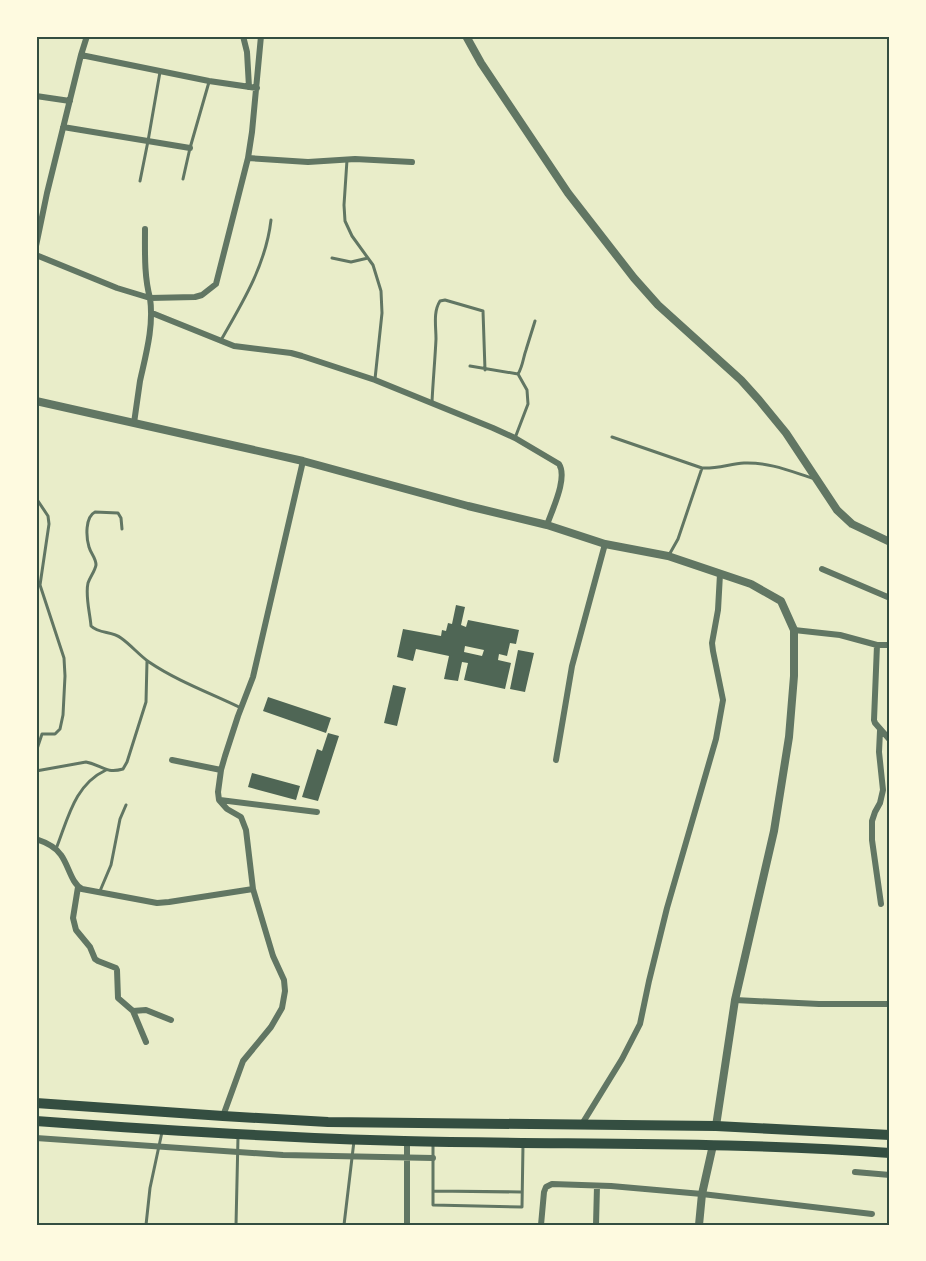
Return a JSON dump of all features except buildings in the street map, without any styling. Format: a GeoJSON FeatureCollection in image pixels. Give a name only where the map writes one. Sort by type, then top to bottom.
{"type":"FeatureCollection","features":[{"type":"Feature","properties":{"kind":"highway"},"geometry":{"type":"LineString","coordinates":[[36,1103],[328,1122],[716,1126],[890,1135]]}},
{"type":"Feature","properties":{"kind":"highway"},"geometry":{"type":"LineString","coordinates":[[36,1121],[238,1135],[354,1140],[713,1145],[890,1153]]}},
{"type":"Feature","properties":{"kind":"street"},"geometry":{"type":"LineString","coordinates":[[36,246],[63,127],[87,36]]}},
{"type":"Feature","properties":{"kind":"street"},"geometry":{"type":"LineString","coordinates":[[243,36],[253,88]]}},
{"type":"Feature","properties":{"kind":"street"},"geometry":{"type":"LineString","coordinates":[[36,255],[117,288],[150,298],[195,297],[202,295],[216,284],[248,158],[252,132],[253,88],[261,36]]}},
{"type":"Feature","properties":{"kind":"street"},"geometry":{"type":"LineString","coordinates":[[466,36],[481,63],[568,192],[634,278],[658,305],[741,380],[786,434],[837,510],[852,524],[890,542]]}},
{"type":"Feature","properties":{"kind":"street"},"geometry":{"type":"LineString","coordinates":[[81,55],[253,88]]}},
{"type":"Feature","properties":{"kind":"street"},"geometry":{"type":"LineString","coordinates":[[36,96],[70,101]]}},
{"type":"Feature","properties":{"kind":"street"},"geometry":{"type":"LineString","coordinates":[[63,127],[190,148]]}},
{"type":"Feature","properties":{"kind":"street"},"geometry":{"type":"LineString","coordinates":[[248,158],[308,162],[347,160],[412,162]]}},
{"type":"Feature","properties":{"kind":"street"},"geometry":{"type":"LineString","coordinates":[[134,423],[152,314],[144,258],[145,229]]}},
{"type":"Feature","properties":{"kind":"street"},"geometry":{"type":"LineString","coordinates":[[152,314],[234,346],[291,353],[375,380],[515,438],[559,464],[563,470],[547,525]]}},
{"type":"Feature","properties":{"kind":"street"},"geometry":{"type":"LineString","coordinates":[[36,401],[303,461],[547,525],[605,544],[668,556],[751,584],[781,601],[794,630],[794,676],[789,737],[774,831],[735,1000],[716,1126]]}},
{"type":"Feature","properties":{"kind":"street"},"geometry":{"type":"LineString","coordinates":[[223,1116],[243,1061],[271,1027],[282,1008],[285,991],[284,980],[276,963],[253,889],[246,830],[241,817],[227,809],[219,800],[218,792],[221,770],[253,677],[303,461]]}},
{"type":"Feature","properties":{"kind":"street"},"geometry":{"type":"LineString","coordinates":[[556,760],[572,666],[605,544]]}},
{"type":"Feature","properties":{"kind":"street"},"geometry":{"type":"LineString","coordinates":[[822,569],[890,598]]}},
{"type":"Feature","properties":{"kind":"street"},"geometry":{"type":"LineString","coordinates":[[582,1124],[622,1059],[640,1024],[667,908],[716,739],[723,700],[712,642],[718,610],[720,574]]}},
{"type":"Feature","properties":{"kind":"street"},"geometry":{"type":"LineString","coordinates":[[794,630],[840,635],[877,645],[890,645]]}},
{"type":"Feature","properties":{"kind":"street"},"geometry":{"type":"LineString","coordinates":[[877,645],[874,720],[880,731],[890,740]]}},
{"type":"Feature","properties":{"kind":"street"},"geometry":{"type":"LineString","coordinates":[[880,731],[879,752],[883,790],[872,821],[872,840],[881,904]]}},
{"type":"Feature","properties":{"kind":"street"},"geometry":{"type":"LineString","coordinates":[[172,760],[221,770]]}},
{"type":"Feature","properties":{"kind":"street"},"geometry":{"type":"LineString","coordinates":[[219,800],[317,812]]}},
{"type":"Feature","properties":{"kind":"street"},"geometry":{"type":"LineString","coordinates":[[36,839],[56,849],[78,887],[99,892],[157,903],[253,889]]}},
{"type":"Feature","properties":{"kind":"street"},"geometry":{"type":"LineString","coordinates":[[78,887],[73,918],[76,930],[90,947],[98,962],[116,968],[118,998],[133,1011],[146,1042]]}},
{"type":"Feature","properties":{"kind":"street"},"geometry":{"type":"LineString","coordinates":[[735,1000],[819,1004],[890,1004]]}},
{"type":"Feature","properties":{"kind":"street"},"geometry":{"type":"LineString","coordinates":[[133,1011],[146,1010],[171,1020]]}},
{"type":"Feature","properties":{"kind":"street"},"geometry":{"type":"LineString","coordinates":[[36,1138],[283,1155],[433,1158]]}},
{"type":"Feature","properties":{"kind":"street"},"geometry":{"type":"LineString","coordinates":[[407,1141],[407,1225]]}},
{"type":"Feature","properties":{"kind":"street"},"geometry":{"type":"LineString","coordinates":[[699,1225],[702,1194],[713,1145]]}},
{"type":"Feature","properties":{"kind":"street"},"geometry":{"type":"LineString","coordinates":[[855,1172],[890,1175]]}},
{"type":"Feature","properties":{"kind":"street"},"geometry":{"type":"LineString","coordinates":[[541,1225],[544,1192],[546,1187],[552,1184],[611,1186],[702,1194],[872,1214]]}},
{"type":"Feature","properties":{"kind":"street"},"geometry":{"type":"LineString","coordinates":[[596,1225],[597,1186]]}},
{"type":"Feature","properties":{"kind":"lane"},"geometry":{"type":"LineString","coordinates":[[140,181],[160,70]]}},
{"type":"Feature","properties":{"kind":"lane"},"geometry":{"type":"LineString","coordinates":[[183,179],[209,81]]}},
{"type":"Feature","properties":{"kind":"lane"},"geometry":{"type":"LineString","coordinates":[[347,160],[345,222],[373,266],[381,291],[382,313],[375,380]]}},
{"type":"Feature","properties":{"kind":"lane"},"geometry":{"type":"LineString","coordinates":[[220,341],[260,266],[270,232],[271,220]]}},
{"type":"Feature","properties":{"kind":"lane"},"geometry":{"type":"LineString","coordinates":[[332,258],[351,262],[368,258]]}},
{"type":"Feature","properties":{"kind":"lane"},"geometry":{"type":"LineString","coordinates":[[432,404],[436,315],[441,301],[445,300],[483,311],[485,370]]}},
{"type":"Feature","properties":{"kind":"lane"},"geometry":{"type":"LineString","coordinates":[[518,374],[535,321]]}},
{"type":"Feature","properties":{"kind":"lane"},"geometry":{"type":"LineString","coordinates":[[470,366],[518,374]]}},
{"type":"Feature","properties":{"kind":"lane"},"geometry":{"type":"LineString","coordinates":[[515,438],[528,404],[527,390],[518,374]]}},
{"type":"Feature","properties":{"kind":"lane"},"geometry":{"type":"LineString","coordinates":[[36,401],[36,408]]}},
{"type":"Feature","properties":{"kind":"lane"},"geometry":{"type":"LineString","coordinates":[[612,437],[702,468],[763,463],[816,479]]}},
{"type":"Feature","properties":{"kind":"lane"},"geometry":{"type":"LineString","coordinates":[[668,556],[678,539],[702,468]]}},
{"type":"Feature","properties":{"kind":"lane"},"geometry":{"type":"LineString","coordinates":[[36,498],[48,516],[50,524],[40,585],[64,658],[65,676],[60,729],[55,734],[42,734],[36,752]]}},
{"type":"Feature","properties":{"kind":"lane"},"geometry":{"type":"LineString","coordinates":[[122,529],[122,518],[118,513],[95,512],[89,516],[87,527],[89,547],[96,567],[87,590],[91,626],[98,631],[120,637],[147,662],[241,708]]}},
{"type":"Feature","properties":{"kind":"lane"},"geometry":{"type":"LineString","coordinates":[[36,771],[86,762],[106,770],[123,769],[146,702],[147,662]]}},
{"type":"Feature","properties":{"kind":"lane"},"geometry":{"type":"LineString","coordinates":[[56,849],[75,800],[83,787],[94,776],[106,770]]}},
{"type":"Feature","properties":{"kind":"lane"},"geometry":{"type":"LineString","coordinates":[[99,892],[111,865],[120,819],[126,805]]}},
{"type":"Feature","properties":{"kind":"lane"},"geometry":{"type":"LineString","coordinates":[[146,1225],[150,1188],[162,1130]]}},
{"type":"Feature","properties":{"kind":"lane"},"geometry":{"type":"LineString","coordinates":[[236,1225],[238,1135]]}},
{"type":"Feature","properties":{"kind":"lane"},"geometry":{"type":"LineString","coordinates":[[344,1225],[354,1140]]}},
{"type":"Feature","properties":{"kind":"lane"},"geometry":{"type":"LineString","coordinates":[[433,1141],[433,1205],[522,1207],[523,1142]]}},
{"type":"Feature","properties":{"kind":"lane"},"geometry":{"type":"LineString","coordinates":[[433,1191],[522,1192]]}}]}
